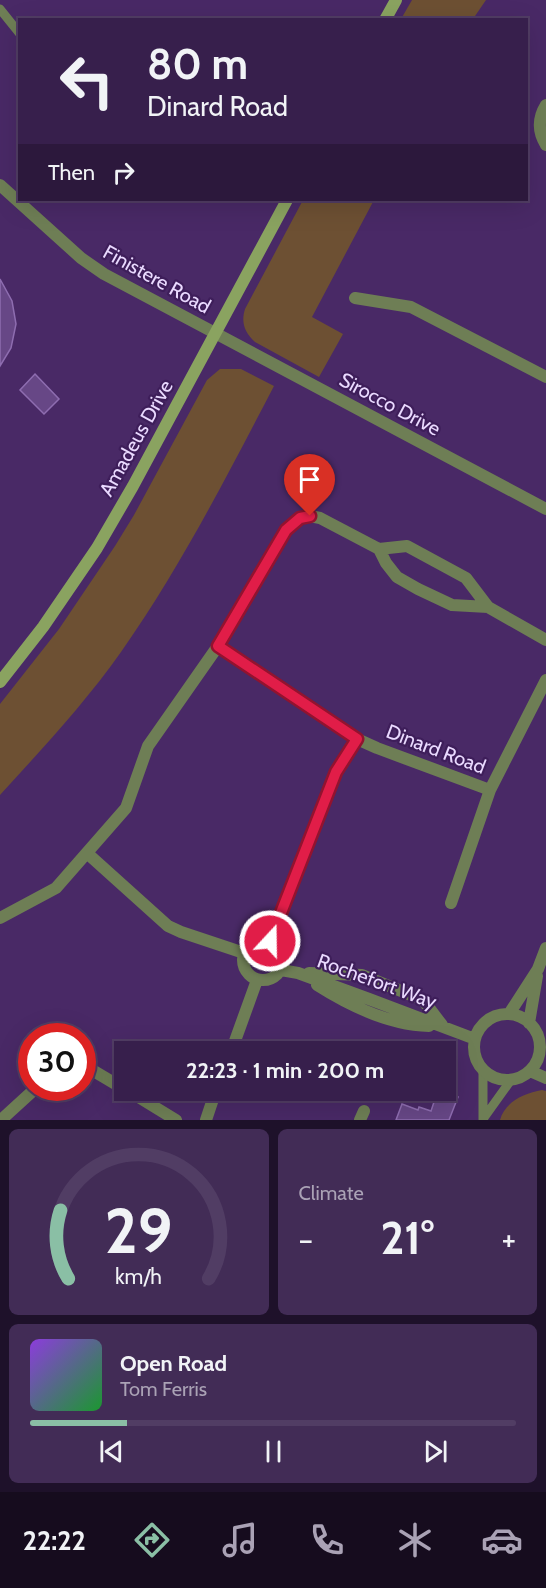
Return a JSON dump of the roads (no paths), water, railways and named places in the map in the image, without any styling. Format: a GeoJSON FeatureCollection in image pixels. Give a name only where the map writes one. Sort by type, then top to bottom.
{"type":"FeatureCollection","features":[{"type":"Feature","properties":{"kind":"street"},"geometry":{"type":"LineString","coordinates":[[386,18],[396,0]]}},
{"type":"Feature","properties":{"kind":"street"},"geometry":{"type":"LineString","coordinates":[[546,105],[540,118],[540,127],[546,145]]}},
{"type":"Feature","properties":{"kind":"street","name":"Finistere Road"},"geometry":{"type":"LineString","coordinates":[[0,185],[92,267],[215,333]]}},
{"type":"Feature","properties":{"kind":"street","name":"Amadeus Drive"},"geometry":{"type":"LineString","coordinates":[[0,682],[43,627],[97,548],[133,486],[285,201]]}},
{"type":"Feature","properties":{"kind":"street"},"geometry":{"type":"LineString","coordinates":[[356,298],[411,306],[546,377]]}},
{"type":"Feature","properties":{"kind":"street","name":"Sirocco Drive"},"geometry":{"type":"LineString","coordinates":[[215,333],[546,509]]}},
{"type":"Feature","properties":{"kind":"street"},"geometry":{"type":"LineString","coordinates":[[0,918],[56,888],[126,808],[148,746],[218,646],[286,530],[300,518],[310,516],[320,518],[379,549],[407,546],[466,578],[488,607],[546,640]]}},
{"type":"Feature","properties":{"kind":"street"},"geometry":{"type":"LineString","coordinates":[[379,549],[397,577],[418,589],[452,605],[488,607]]}},
{"type":"Feature","properties":{"kind":"street","name":"Dinard Road"},"geometry":{"type":"LineString","coordinates":[[218,646],[357,739],[489,790]]}},
{"type":"Feature","properties":{"kind":"street"},"geometry":{"type":"LineString","coordinates":[[451,903],[489,790],[546,680]]}},
{"type":"Feature","properties":{"kind":"street"},"geometry":{"type":"LineString","coordinates":[[270,941],[336,772],[357,739]]}},
{"type":"Feature","properties":{"kind":"street"},"geometry":{"type":"LineString","coordinates":[[90,851],[168,926],[244,953]]}},
{"type":"Feature","properties":{"kind":"street"},"geometry":{"type":"LineString","coordinates":[[270,941],[278,946],[282,953],[281,970],[268,980],[257,980],[245,969],[244,953],[248,946],[255,942],[270,941]]}},
{"type":"Feature","properties":{"kind":"street"},"geometry":{"type":"LineString","coordinates":[[510,1014],[538,969],[546,948]]}},
{"type":"Feature","properties":{"kind":"street"},"geometry":{"type":"LineString","coordinates":[[529,1023],[538,969]]}},
{"type":"Feature","properties":{"kind":"street"},"geometry":{"type":"LineString","coordinates":[[281,970],[298,973]]}},
{"type":"Feature","properties":{"kind":"street","name":"Rochefort Way"},"geometry":{"type":"LineString","coordinates":[[298,973],[362,975],[423,1000],[442,1026]]}},
{"type":"Feature","properties":{"kind":"street","name":"Rochefort Way"},"geometry":{"type":"LineString","coordinates":[[298,973],[475,1039]]}},
{"type":"Feature","properties":{"kind":"street"},"geometry":{"type":"LineString","coordinates":[[235,1041],[257,980]]}},
{"type":"Feature","properties":{"kind":"street"},"geometry":{"type":"LineString","coordinates":[[510,1014],[529,1023],[538,1034],[543,1050],[530,1071],[511,1080],[490,1075],[477,1060],[474,1050],[475,1039],[480,1029],[488,1021],[510,1014]]}},
{"type":"Feature","properties":{"kind":"street"},"geometry":{"type":"LineString","coordinates":[[530,1071],[546,1078]]}},
{"type":"Feature","properties":{"kind":"street"},"geometry":{"type":"LineString","coordinates":[[96,1072],[114,1083]]}},
{"type":"Feature","properties":{"kind":"street"},"geometry":{"type":"LineString","coordinates":[[2,1120],[22,1101]]}},
{"type":"Feature","properties":{"kind":"street"},"geometry":{"type":"LineString","coordinates":[[144,1101],[176,1120]]}},
{"type":"Feature","properties":{"kind":"street"},"geometry":{"type":"LineString","coordinates":[[206,1120],[212,1101]]}},
{"type":"Feature","properties":{"kind":"lane"},"geometry":{"type":"LineString","coordinates":[[0,9],[18,32]]}},
{"type":"Feature","properties":{"kind":"lane"},"geometry":{"type":"LineString","coordinates":[[483,1069],[483,1119]]}},
{"type":"Feature","properties":{"kind":"lane"},"geometry":{"type":"LineString","coordinates":[[483,1119],[511,1080]]}}]}
